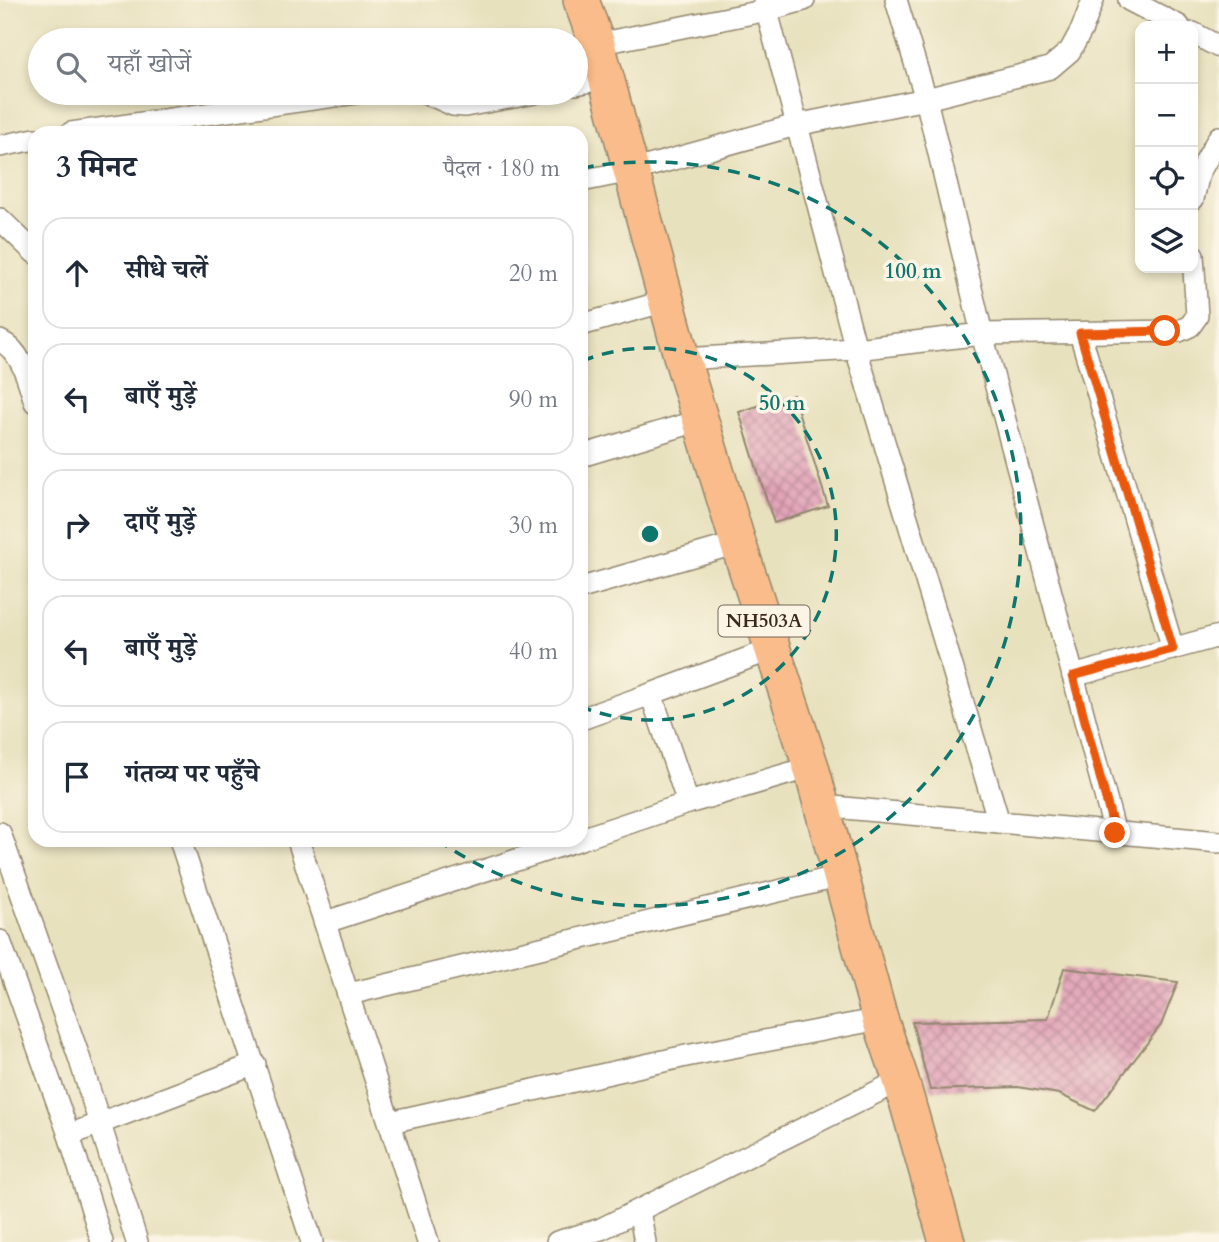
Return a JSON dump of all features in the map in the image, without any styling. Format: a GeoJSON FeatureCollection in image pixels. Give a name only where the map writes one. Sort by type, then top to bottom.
{"type":"FeatureCollection","features":[{"type":"Feature","properties":{"kind":"highway","name":"NH503A"},"geometry":{"type":"LineString","coordinates":[[580,0],[597,44],[591,81],[631,171],[682,359],[811,767],[880,1019],[901,1080],[947,1242]]}},
{"type":"Feature","properties":{"kind":"street"},"geometry":{"type":"LineString","coordinates":[[597,44],[766,5],[804,0]]}},
{"type":"Feature","properties":{"kind":"street"},"geometry":{"type":"LineString","coordinates":[[896,0],[926,99],[982,334],[1115,833]]}},
{"type":"Feature","properties":{"kind":"street"},"geometry":{"type":"LineString","coordinates":[[588,180],[631,171],[796,125],[926,99],[1050,68],[1070,51],[1093,0]]}},
{"type":"Feature","properties":{"kind":"street"},"geometry":{"type":"LineString","coordinates":[[1129,0],[1170,21]]}},
{"type":"Feature","properties":{"kind":"street"},"geometry":{"type":"LineString","coordinates":[[766,5],[856,349],[999,822]]}},
{"type":"Feature","properties":{"kind":"street"},"geometry":{"type":"LineString","coordinates":[[1198,36],[1219,47]]}},
{"type":"Feature","properties":{"kind":"street"},"geometry":{"type":"LineString","coordinates":[[121,126],[270,105]]}},
{"type":"Feature","properties":{"kind":"street"},"geometry":{"type":"LineString","coordinates":[[453,105],[470,105]]}},
{"type":"Feature","properties":{"kind":"street"},"geometry":{"type":"LineString","coordinates":[[1198,177],[1219,137]]}},
{"type":"Feature","properties":{"kind":"street"},"geometry":{"type":"LineString","coordinates":[[0,146],[28,140]]}},
{"type":"Feature","properties":{"kind":"street"},"geometry":{"type":"LineString","coordinates":[[0,219],[28,246]]}},
{"type":"Feature","properties":{"kind":"street"},"geometry":{"type":"LineString","coordinates":[[682,359],[856,349],[982,334],[1180,331],[1190,326],[1197,316],[1194,273]]}},
{"type":"Feature","properties":{"kind":"street"},"geometry":{"type":"LineString","coordinates":[[588,323],[667,301]]}},
{"type":"Feature","properties":{"kind":"street"},"geometry":{"type":"LineString","coordinates":[[1080,333],[1173,649]]}},
{"type":"Feature","properties":{"kind":"street"},"geometry":{"type":"LineString","coordinates":[[0,341],[9,345],[17,354],[28,383]]}},
{"type":"Feature","properties":{"kind":"street"},"geometry":{"type":"LineString","coordinates":[[588,454],[701,420]]}},
{"type":"Feature","properties":{"kind":"street"},"geometry":{"type":"LineString","coordinates":[[588,586],[738,543]]}},
{"type":"Feature","properties":{"kind":"street"},"geometry":{"type":"LineString","coordinates":[[1073,676],[1219,636]]}},
{"type":"Feature","properties":{"kind":"street"},"geometry":{"type":"LineString","coordinates":[[588,716],[773,649]]}},
{"type":"Feature","properties":{"kind":"street"},"geometry":{"type":"LineString","coordinates":[[651,694],[688,803]]}},
{"type":"Feature","properties":{"kind":"street"},"geometry":{"type":"LineString","coordinates":[[588,837],[688,803],[811,767]]}},
{"type":"Feature","properties":{"kind":"street"},"geometry":{"type":"LineString","coordinates":[[822,806],[1219,842]]}},
{"type":"Feature","properties":{"kind":"street"},"geometry":{"type":"LineString","coordinates":[[0,833],[100,1123],[136,1242]]}},
{"type":"Feature","properties":{"kind":"street"},"geometry":{"type":"LineString","coordinates":[[182,847],[312,1242]]}},
{"type":"Feature","properties":{"kind":"street"},"geometry":{"type":"LineString","coordinates":[[300,847],[428,1242]]}},
{"type":"Feature","properties":{"kind":"street"},"geometry":{"type":"LineString","coordinates":[[326,922],[558,847]]}},
{"type":"Feature","properties":{"kind":"street"},"geometry":{"type":"LineString","coordinates":[[349,994],[841,876]]}},
{"type":"Feature","properties":{"kind":"street"},"geometry":{"type":"LineString","coordinates":[[0,941],[7,985],[69,1135],[102,1242]]}},
{"type":"Feature","properties":{"kind":"street"},"geometry":{"type":"LineString","coordinates":[[390,1122],[686,1056],[880,1019]]}},
{"type":"Feature","properties":{"kind":"street"},"geometry":{"type":"LineString","coordinates":[[69,1135],[255,1065]]}},
{"type":"Feature","properties":{"kind":"street"},"geometry":{"type":"LineString","coordinates":[[557,1242],[601,1229],[901,1080]]}},
{"type":"Feature","properties":{"kind":"street"},"geometry":{"type":"LineString","coordinates":[[639,1211],[645,1242]]}},
{"type":"Feature","properties":{"kind":"building"},"geometry":{"type":"Polygon","coordinates":[[[793,395],[828,506],[774,523],[739,412],[793,395]]]}},
{"type":"Feature","properties":{"kind":"building"},"geometry":{"type":"Polygon","coordinates":[[[1064,968],[1178,982],[1161,1025],[1095,1111],[1059,1094],[1018,1087],[930,1090],[912,1022],[1048,1019],[1064,968]]]}},
{"type":"Feature","properties":{"kind":"route"},"geometry":{"type":"LineString","coordinates":[[1115,833],[1073,676],[1173,649],[1080,333],[1165,331]]}}]}
